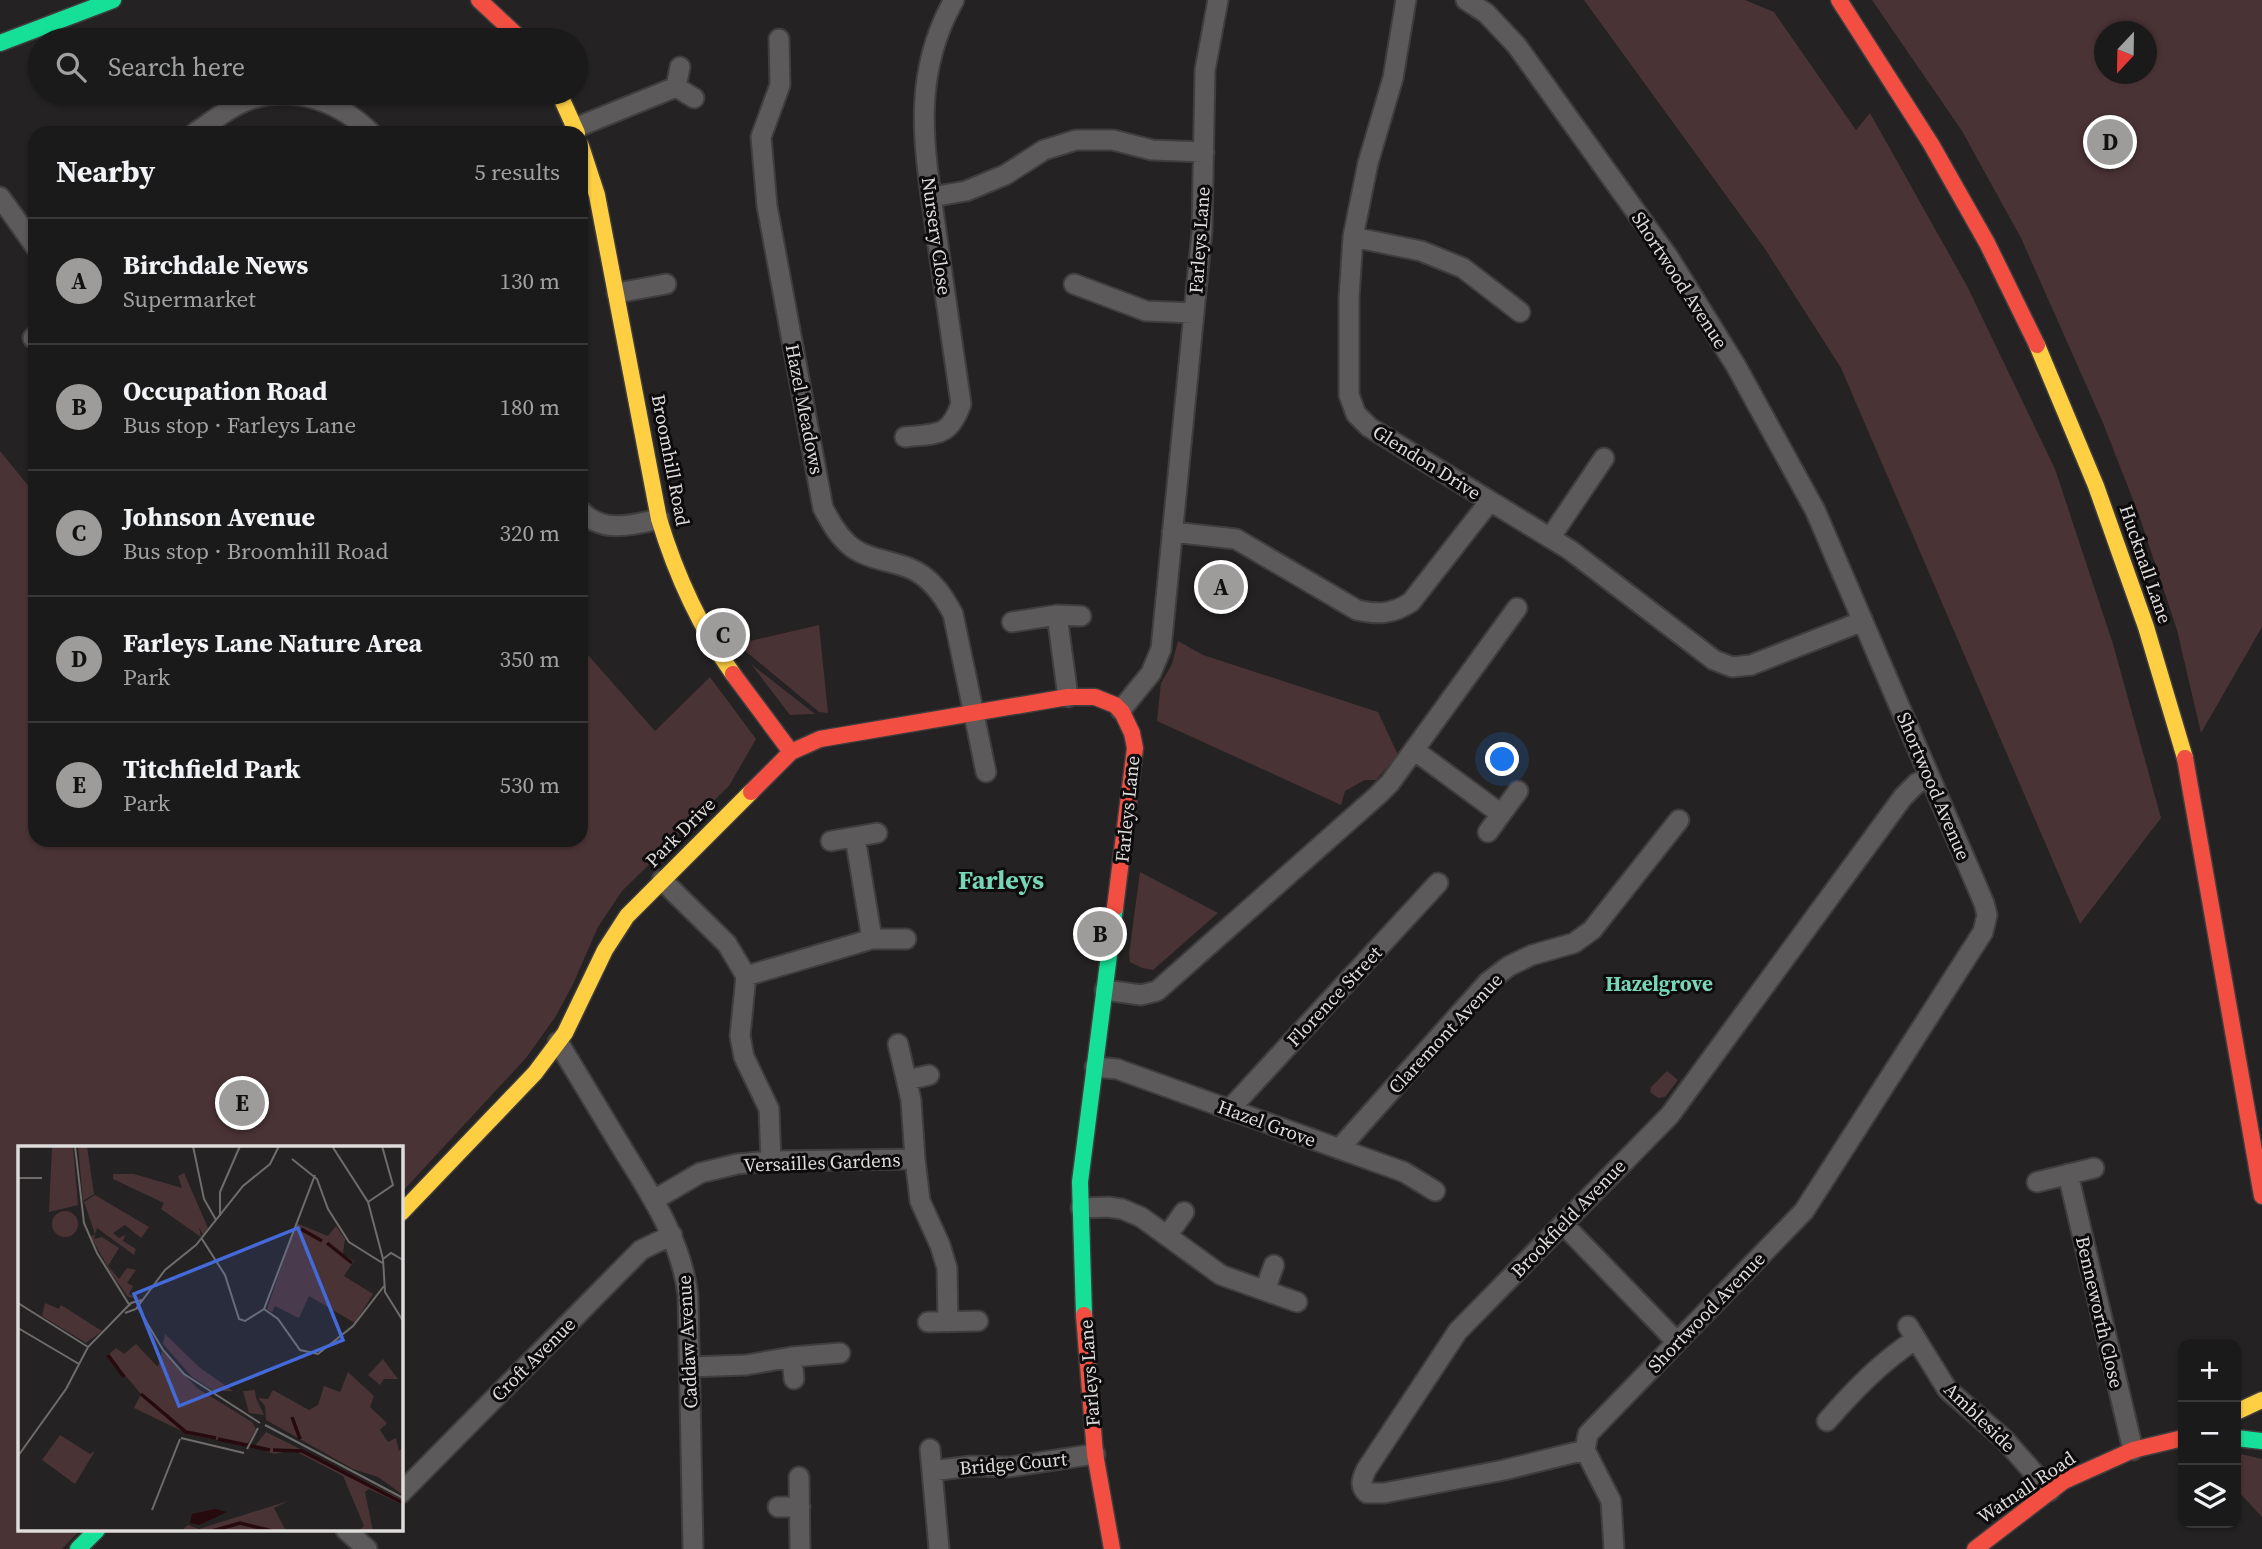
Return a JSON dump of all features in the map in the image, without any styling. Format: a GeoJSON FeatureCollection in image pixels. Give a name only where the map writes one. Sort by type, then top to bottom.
{"type":"FeatureCollection","features":[{"type":"Feature","properties":{"kind":"street"},"geometry":{"type":"LineString","coordinates":[[39,28],[113,0]]}},
{"type":"Feature","properties":{"kind":"street","name":"Nursery Close"},"geometry":{"type":"LineString","coordinates":[[905,438],[940,432],[954,422],[961,404],[924,146],[924,97],[931,53],[943,19],[954,0]]}},
{"type":"Feature","properties":{"kind":"street","name":"Farleys Lane"},"geometry":{"type":"LineString","coordinates":[[1112,1549],[1095,1454],[1085,1337],[1080,1182],[1135,748],[1129,721],[1121,709],[1152,673],[1158,660],[1202,231],[1205,71],[1218,0]]}},
{"type":"Feature","properties":{"kind":"street","name":"Glendon Drive"},"geometry":{"type":"LineString","coordinates":[[1406,0],[1393,78],[1368,163],[1353,237],[1349,298],[1349,395],[1356,414],[1369,427],[1570,550],[1714,660],[1732,667],[1751,665],[1863,621]]}},
{"type":"Feature","properties":{"kind":"street","name":"Shortwood Avenue"},"geometry":{"type":"LineString","coordinates":[[1466,0],[1486,13],[1517,46],[1669,258],[1736,366],[1815,510],[1987,915],[1983,932],[1804,1211],[1591,1430],[1585,1450]]}},
{"type":"Feature","properties":{"kind":"street","name":"Hucknall Lane"},"geometry":{"type":"LineString","coordinates":[[1839,0],[1931,144],[1987,243],[2045,362],[2096,486],[2146,627],[2184,753],[2262,1196]]}},
{"type":"Feature","properties":{"kind":"street"},"geometry":{"type":"LineString","coordinates":[[487,2],[511,28]]}},
{"type":"Feature","properties":{"kind":"street"},"geometry":{"type":"LineString","coordinates":[[0,43],[28,32]]}},
{"type":"Feature","properties":{"kind":"street","name":"Hazel Meadows"},"geometry":{"type":"LineString","coordinates":[[779,39],[780,85],[761,137],[767,206],[823,508],[834,529],[849,545],[872,557],[911,569],[942,594],[953,614],[986,772]]}},
{"type":"Feature","properties":{"kind":"street"},"geometry":{"type":"LineString","coordinates":[[676,87],[680,67]]}},
{"type":"Feature","properties":{"kind":"street"},"geometry":{"type":"LineString","coordinates":[[676,87],[694,98]]}},
{"type":"Feature","properties":{"kind":"street"},"geometry":{"type":"LineString","coordinates":[[588,131],[676,87]]}},
{"type":"Feature","properties":{"kind":"street"},"geometry":{"type":"LineString","coordinates":[[206,126],[237,105]]}},
{"type":"Feature","properties":{"kind":"street"},"geometry":{"type":"LineString","coordinates":[[332,105],[364,126]]}},
{"type":"Feature","properties":{"kind":"street","name":"Broomhill Road"},"geometry":{"type":"LineString","coordinates":[[564,105],[574,126]]}},
{"type":"Feature","properties":{"kind":"street"},"geometry":{"type":"LineString","coordinates":[[932,197],[966,191],[1005,175],[1044,150],[1076,140],[1113,140],[1152,150],[1204,152]]}},
{"type":"Feature","properties":{"kind":"street","name":"Broomhill Road"},"geometry":{"type":"LineString","coordinates":[[588,167],[597,195],[617,293],[659,519],[675,569],[696,615],[790,752]]}},
{"type":"Feature","properties":{"kind":"street"},"geometry":{"type":"LineString","coordinates":[[2,203],[28,237]]}},
{"type":"Feature","properties":{"kind":"street"},"geometry":{"type":"LineString","coordinates":[[1353,237],[1421,251],[1463,268],[1520,312]]}},
{"type":"Feature","properties":{"kind":"street"},"geometry":{"type":"LineString","coordinates":[[617,293],[666,284]]}},
{"type":"Feature","properties":{"kind":"street"},"geometry":{"type":"LineString","coordinates":[[1074,284],[1146,311],[1194,313]]}},
{"type":"Feature","properties":{"kind":"street"},"geometry":{"type":"LineString","coordinates":[[1550,538],[1604,458]]}},
{"type":"Feature","properties":{"kind":"street"},"geometry":{"type":"LineString","coordinates":[[1172,533],[1236,539],[1357,610],[1371,614],[1385,613],[1399,610],[1411,602],[1490,501]]}},
{"type":"Feature","properties":{"kind":"street"},"geometry":{"type":"LineString","coordinates":[[588,516],[595,522],[618,527],[659,519]]}},
{"type":"Feature","properties":{"kind":"street"},"geometry":{"type":"LineString","coordinates":[[1105,990],[1141,995],[1157,990],[1378,795],[1517,608]]}},
{"type":"Feature","properties":{"kind":"street"},"geometry":{"type":"LineString","coordinates":[[1012,622],[1057,615],[1080,616]]}},
{"type":"Feature","properties":{"kind":"street"},"geometry":{"type":"LineString","coordinates":[[1057,615],[1068,697]]}},
{"type":"Feature","properties":{"kind":"street","name":"Park Drive"},"geometry":{"type":"LineString","coordinates":[[402,1212],[535,1073],[575,1015],[606,950],[627,916],[790,752],[820,739],[1082,695],[1112,703],[1121,709]]}},
{"type":"Feature","properties":{"kind":"street"},"geometry":{"type":"LineString","coordinates":[[1414,750],[1501,814]]}},
{"type":"Feature","properties":{"kind":"street","name":"Brookfield Avenue"},"geometry":{"type":"LineString","coordinates":[[1585,1450],[1504,1470],[1384,1493],[1367,1493],[1362,1489],[1361,1482],[1366,1470],[1458,1331],[1670,1115],[1903,797],[1917,783],[1930,777]]}},
{"type":"Feature","properties":{"kind":"street"},"geometry":{"type":"LineString","coordinates":[[1488,832],[1518,791]]}},
{"type":"Feature","properties":{"kind":"street","name":"Claremont Avenue"},"geometry":{"type":"LineString","coordinates":[[1339,1149],[1488,982],[1531,955],[1574,943],[1592,930],[1679,820]]}},
{"type":"Feature","properties":{"kind":"street"},"geometry":{"type":"LineString","coordinates":[[831,841],[877,833]]}},
{"type":"Feature","properties":{"kind":"street"},"geometry":{"type":"LineString","coordinates":[[855,837],[872,939]]}},
{"type":"Feature","properties":{"kind":"street"},"geometry":{"type":"LineString","coordinates":[[662,880],[727,944],[746,976],[740,1036],[744,1057],[769,1109],[771,1161]]}},
{"type":"Feature","properties":{"kind":"street","name":"Florence Street"},"geometry":{"type":"LineString","coordinates":[[1229,1110],[1438,883]]}},
{"type":"Feature","properties":{"kind":"street"},"geometry":{"type":"LineString","coordinates":[[746,976],[872,939],[906,939]]}},
{"type":"Feature","properties":{"kind":"street","name":"Caddaw Avenue"},"geometry":{"type":"LineString","coordinates":[[558,1042],[654,1200],[672,1235],[685,1274],[693,1549]]}},
{"type":"Feature","properties":{"kind":"street","name":"Versailles Gardens"},"geometry":{"type":"LineString","coordinates":[[898,1044],[911,1100],[920,1201],[940,1245],[947,1268],[948,1322]]}},
{"type":"Feature","properties":{"kind":"street","name":"Hazel Grove"},"geometry":{"type":"LineString","coordinates":[[1095,1067],[1117,1069],[1404,1172],[1435,1191]]}},
{"type":"Feature","properties":{"kind":"street"},"geometry":{"type":"LineString","coordinates":[[907,1080],[929,1075]]}},
{"type":"Feature","properties":{"kind":"street","name":"Versailles Gardens"},"geometry":{"type":"LineString","coordinates":[[654,1200],[700,1173],[737,1164],[915,1158]]}},
{"type":"Feature","properties":{"kind":"street"},"geometry":{"type":"LineString","coordinates":[[2037,1182],[2094,1168]]}},
{"type":"Feature","properties":{"kind":"street","name":"Benneworth Close"},"geometry":{"type":"LineString","coordinates":[[2068,1174],[2133,1450]]}},
{"type":"Feature","properties":{"kind":"street"},"geometry":{"type":"LineString","coordinates":[[1081,1208],[1122,1209],[1141,1217],[1221,1275],[1297,1302]]}},
{"type":"Feature","properties":{"kind":"street"},"geometry":{"type":"LineString","coordinates":[[1167,1236],[1184,1212]]}},
{"type":"Feature","properties":{"kind":"street"},"geometry":{"type":"LineString","coordinates":[[1563,1224],[1676,1342]]}},
{"type":"Feature","properties":{"kind":"street","name":"Croft Avenue"},"geometry":{"type":"LineString","coordinates":[[402,1492],[642,1250],[672,1235]]}},
{"type":"Feature","properties":{"kind":"street"},"geometry":{"type":"LineString","coordinates":[[1265,1290],[1274,1265]]}},
{"type":"Feature","properties":{"kind":"street"},"geometry":{"type":"LineString","coordinates":[[928,1322],[978,1321]]}},
{"type":"Feature","properties":{"kind":"street","name":"Ambleside"},"geometry":{"type":"LineString","coordinates":[[1826,1421],[1854,1389],[1893,1354],[1912,1332],[1947,1389],[2005,1440],[2050,1491]]}},
{"type":"Feature","properties":{"kind":"street"},"geometry":{"type":"LineString","coordinates":[[689,1367],[746,1365],[792,1357],[840,1353]]}},
{"type":"Feature","properties":{"kind":"street"},"geometry":{"type":"LineString","coordinates":[[792,1357],[794,1379]]}},
{"type":"Feature","properties":{"kind":"street"},"geometry":{"type":"LineString","coordinates":[[2241,1410],[2262,1400]]}},
{"type":"Feature","properties":{"kind":"street","name":"Watnall Road"},"geometry":{"type":"LineString","coordinates":[[1981,1547],[2050,1491],[2093,1466],[2133,1450],[2178,1439]]}},
{"type":"Feature","properties":{"kind":"street"},"geometry":{"type":"LineString","coordinates":[[2241,1439],[2262,1441]]}},
{"type":"Feature","properties":{"kind":"street","name":"Bridge Court"},"geometry":{"type":"LineString","coordinates":[[930,1449],[939,1549]]}},
{"type":"Feature","properties":{"kind":"street"},"geometry":{"type":"LineString","coordinates":[[1585,1450],[1611,1501],[1614,1549]]}},
{"type":"Feature","properties":{"kind":"street","name":"Bridge Court"},"geometry":{"type":"LineString","coordinates":[[932,1471],[971,1466],[1009,1467],[1095,1454]]}},
{"type":"Feature","properties":{"kind":"street"},"geometry":{"type":"LineString","coordinates":[[799,1477],[800,1549]]}},
{"type":"Feature","properties":{"kind":"street"},"geometry":{"type":"LineString","coordinates":[[778,1507],[800,1507]]}},
{"type":"Feature","properties":{"kind":"street"},"geometry":{"type":"LineString","coordinates":[[78,1549],[95,1532]]}},
{"type":"Feature","properties":{"kind":"shaded area"},"geometry":{"type":"Polygon","coordinates":[[[1584,0],[1745,0],[1774,12],[1856,130],[1870,113],[1967,286],[2055,469],[2113,644],[2161,818],[2080,924],[1841,368],[1765,249],[1584,0]]]}},
{"type":"Feature","properties":{"kind":"shaded area"},"geometry":{"type":"Polygon","coordinates":[[[1872,0],[2262,0],[2262,627],[2201,733],[2177,630],[2139,515],[2103,423],[2021,238],[1962,131],[1872,0]]]}},
{"type":"Feature","properties":{"kind":"shaded area"},"geometry":{"type":"Polygon","coordinates":[[[0,451],[28,485],[28,847],[588,847],[588,655],[655,731],[710,677],[756,739],[729,786],[622,891],[598,927],[556,1016],[526,1058],[402,1192],[402,1146],[18,1146],[18,1532],[78,1532],[62,1549],[0,1549],[0,451]]]}},
{"type":"Feature","properties":{"kind":"shaded area"},"geometry":{"type":"Polygon","coordinates":[[[819,625],[828,713],[819,712],[737,644],[819,625]]]}},
{"type":"Feature","properties":{"kind":"shaded area"},"geometry":{"type":"Polygon","coordinates":[[[1178,641],[1203,655],[1378,712],[1398,755],[1376,780],[1365,780],[1345,791],[1341,805],[1157,721],[1161,683],[1172,664],[1178,641]]]}},
{"type":"Feature","properties":{"kind":"shaded area"},"geometry":{"type":"Polygon","coordinates":[[[751,664],[815,714],[790,715],[751,664]]]}},
{"type":"Feature","properties":{"kind":"shaded area"},"geometry":{"type":"Polygon","coordinates":[[[1140,872],[1218,913],[1153,970],[1130,962],[1140,872]]]}},
{"type":"Feature","properties":{"kind":"shaded area"},"geometry":{"type":"Polygon","coordinates":[[[1667,1071],[1678,1080],[1665,1097],[1658,1098],[1650,1092],[1651,1087],[1667,1071]]]}},
{"type":"Feature","properties":{"kind":"shaded area"},"geometry":{"type":"Polygon","coordinates":[[[2241,1454],[2262,1459],[2262,1517],[2241,1494],[2241,1454]]]}},
{"type":"Feature","properties":{"kind":"traffic: fast"},"geometry":{"type":"LineString","coordinates":[[39,28],[113,0]]}},
{"type":"Feature","properties":{"kind":"traffic: fast"},"geometry":{"type":"LineString","coordinates":[[0,43],[28,32]]}},
{"type":"Feature","properties":{"kind":"traffic: fast"},"geometry":{"type":"LineString","coordinates":[[1084,1315],[1080,1182],[1115,908]]}},
{"type":"Feature","properties":{"kind":"traffic: fast"},"geometry":{"type":"LineString","coordinates":[[2241,1439],[2262,1441]]}},
{"type":"Feature","properties":{"kind":"traffic: fast"},"geometry":{"type":"LineString","coordinates":[[78,1549],[95,1532]]}},
{"type":"Feature","properties":{"kind":"traffic: slow"},"geometry":{"type":"LineString","coordinates":[[564,105],[574,126]]}},
{"type":"Feature","properties":{"kind":"traffic: slow"},"geometry":{"type":"LineString","coordinates":[[588,167],[597,195],[659,519],[690,600],[709,637],[733,674]]}},
{"type":"Feature","properties":{"kind":"traffic: slow"},"geometry":{"type":"LineString","coordinates":[[2037,345],[2096,486],[2146,627],[2185,758]]}},
{"type":"Feature","properties":{"kind":"traffic: slow"},"geometry":{"type":"LineString","coordinates":[[402,1212],[535,1073],[565,1033],[605,950],[627,916],[751,792]]}},
{"type":"Feature","properties":{"kind":"traffic: slow"},"geometry":{"type":"LineString","coordinates":[[2241,1410],[2262,1400]]}},
{"type":"Feature","properties":{"kind":"traffic: jam"},"geometry":{"type":"LineString","coordinates":[[479,0],[509,28]]}},
{"type":"Feature","properties":{"kind":"traffic: jam"},"geometry":{"type":"LineString","coordinates":[[1839,0],[1931,144],[1987,243],[2037,345]]}},
{"type":"Feature","properties":{"kind":"traffic: jam"},"geometry":{"type":"LineString","coordinates":[[733,674],[791,752]]}},
{"type":"Feature","properties":{"kind":"traffic: jam"},"geometry":{"type":"LineString","coordinates":[[751,792],[791,752],[820,739],[1068,697],[1095,697],[1115,705],[1122,712],[1132,733],[1135,748],[1115,908]]}},
{"type":"Feature","properties":{"kind":"traffic: jam"},"geometry":{"type":"LineString","coordinates":[[2185,758],[2262,1196]]}},
{"type":"Feature","properties":{"kind":"traffic: jam"},"geometry":{"type":"LineString","coordinates":[[1084,1315],[1095,1454],[1112,1549]]}},
{"type":"Feature","properties":{"kind":"traffic: jam"},"geometry":{"type":"LineString","coordinates":[[1975,1549],[2064,1481],[2133,1450],[2178,1439]]}},
{"type":"Feature","properties":{"kind":"place","name":"Farleys Lane Nature Area"},"geometry":{"type":"Point","coordinates":[2110,142]}},
{"type":"Feature","properties":{"kind":"place","name":"Birchdale News"},"geometry":{"type":"Point","coordinates":[1221,587]}},
{"type":"Feature","properties":{"kind":"place","name":"Johnson Avenue"},"geometry":{"type":"Point","coordinates":[723,635]}},
{"type":"Feature","properties":{"kind":"place","name":"Occupation Road"},"geometry":{"type":"Point","coordinates":[1100,934]}},
{"type":"Feature","properties":{"kind":"place","name":"Titchfield Park"},"geometry":{"type":"Point","coordinates":[242,1103]}},
{"type":"Feature","properties":{"kind":"district","name":"Farleys"},"geometry":{"type":"Point","coordinates":[1001,880]}},
{"type":"Feature","properties":{"kind":"district","name":"Hazelgrove"},"geometry":{"type":"Point","coordinates":[1659,984]}}]}
